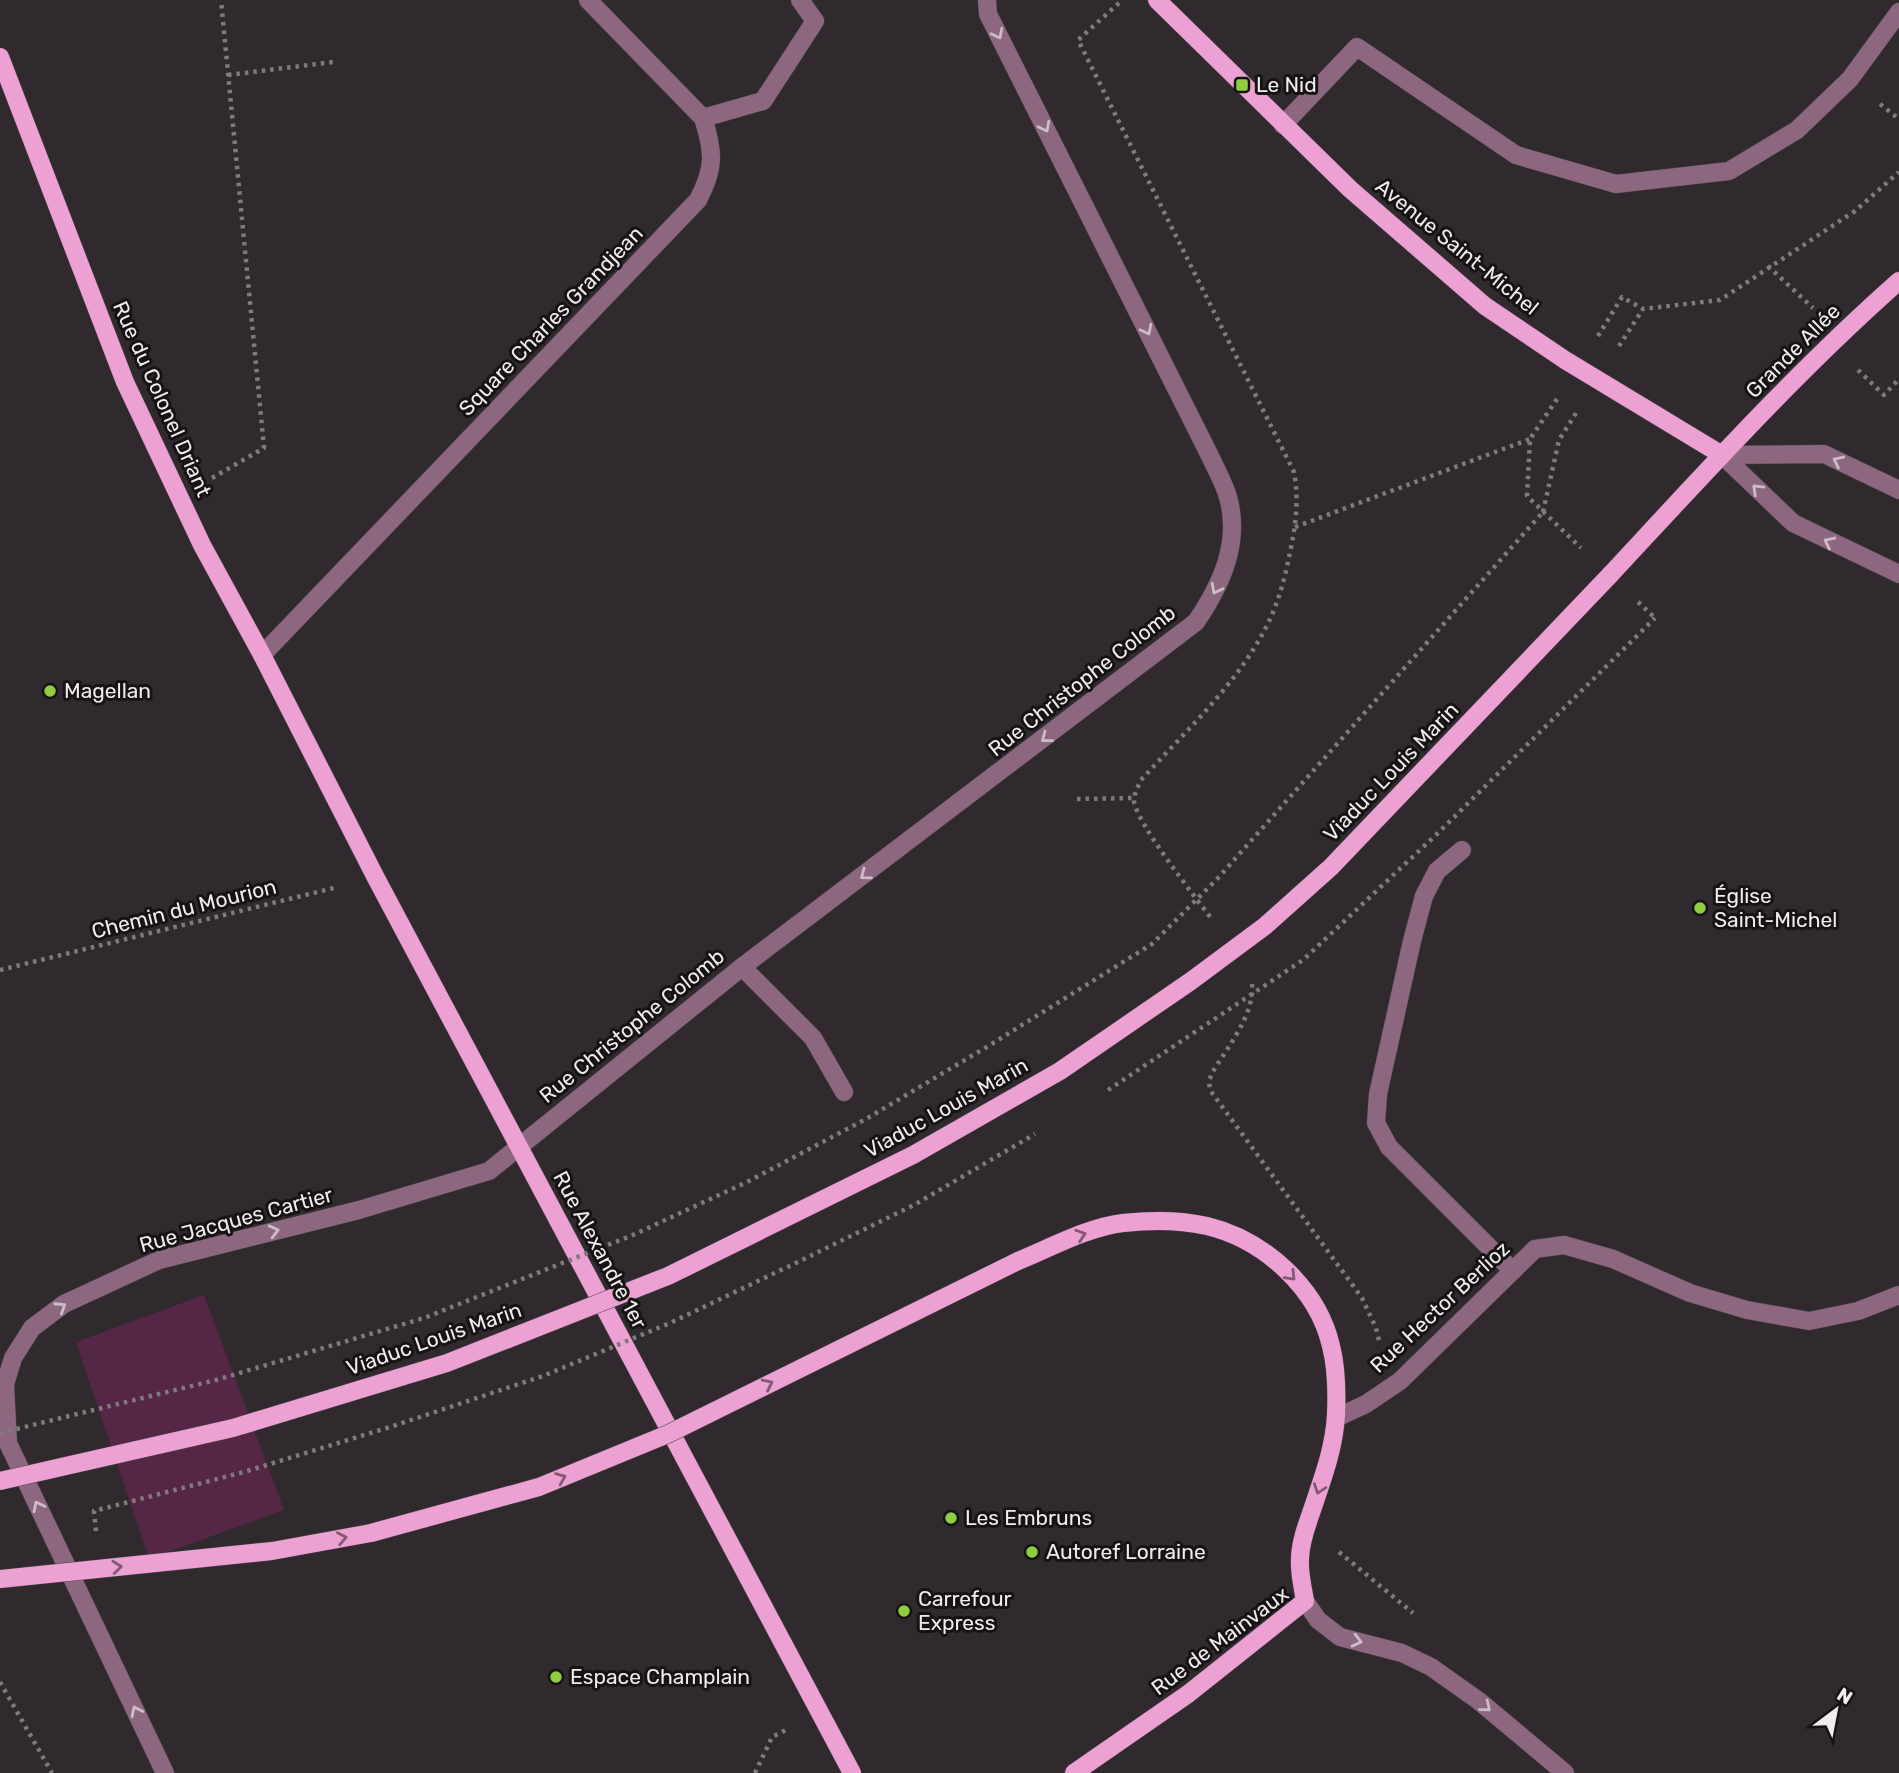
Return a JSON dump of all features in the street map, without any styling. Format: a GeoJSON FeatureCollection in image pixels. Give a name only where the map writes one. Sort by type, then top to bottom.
{"type":"FeatureCollection","features":[{"type":"Feature","properties":{"kind":"main road","name":"Avenue Saint-Michel"},"geometry":{"type":"LineString","coordinates":[[1157,0],[1350,189],[1485,306],[1578,368],[1722,455]]}},
{"type":"Feature","properties":{"kind":"main road","name":"Rue du Colonel Driant"},"geometry":{"type":"LineString","coordinates":[[0,57],[125,382],[202,545],[262,655],[308,748]]}},
{"type":"Feature","properties":{"kind":"main road","name":"Grande Allée"},"geometry":{"type":"LineString","coordinates":[[1722,455],[1851,323],[1899,281]]}},
{"type":"Feature","properties":{"kind":"main road","name":"Viaduc Louis Marin"},"geometry":{"type":"LineString","coordinates":[[0,1481],[233,1428],[447,1363],[668,1276],[924,1148],[1060,1071],[1191,981],[1265,926],[1331,867],[1722,455]]}},
{"type":"Feature","properties":{"kind":"main road","name":"Rue Alexandre 1er"},"geometry":{"type":"LineString","coordinates":[[308,748],[852,1773]]}},
{"type":"Feature","properties":{"kind":"main road"},"geometry":{"type":"LineString","coordinates":[[0,1579],[272,1551],[371,1533],[540,1487],[668,1434],[1018,1261],[1073,1237],[1120,1223],[1177,1221],[1209,1227],[1242,1238],[1280,1265],[1303,1287],[1321,1316],[1331,1345],[1336,1375],[1336,1418],[1331,1455],[1306,1527],[1299,1558],[1305,1601]]}},
{"type":"Feature","properties":{"kind":"main road","name":"Rue de Mainvaux"},"geometry":{"type":"LineString","coordinates":[[1074,1773],[1188,1694],[1305,1601]]}},
{"type":"Feature","properties":{"kind":"street","name":"Square Charles Grandjean"},"geometry":{"type":"LineString","coordinates":[[262,655],[698,200],[707,182],[712,164],[711,142],[702,118],[588,0]]}},
{"type":"Feature","properties":{"kind":"street"},"geometry":{"type":"LineString","coordinates":[[702,118],[763,101],[815,21],[800,0]]}},
{"type":"Feature","properties":{"kind":"street","name":"Rue Christophe Colomb"},"geometry":{"type":"LineString","coordinates":[[520,1146],[742,967],[1035,747],[1196,622],[1216,593],[1230,553],[1228,498],[1210,456],[988,14],[987,0]]}},
{"type":"Feature","properties":{"kind":"street"},"geometry":{"type":"LineString","coordinates":[[1283,125],[1357,47],[1516,155],[1615,184],[1729,171],[1797,130],[1850,79],[1899,12]]}},
{"type":"Feature","properties":{"kind":"street"},"geometry":{"type":"LineString","coordinates":[[1722,455],[1824,454],[1899,491]]}},
{"type":"Feature","properties":{"kind":"street","name":"Avenue Saint-Michel"},"geometry":{"type":"LineString","coordinates":[[1722,455],[1793,523],[1899,574]]}},
{"type":"Feature","properties":{"kind":"street"},"geometry":{"type":"LineString","coordinates":[[1462,850],[1437,871],[1424,896],[1378,1094],[1376,1124],[1389,1147],[1513,1271]]}},
{"type":"Feature","properties":{"kind":"street"},"geometry":{"type":"LineString","coordinates":[[742,967],[813,1038],[844,1091]]}},
{"type":"Feature","properties":{"kind":"street","name":"Rue Jacques Cartier"},"geometry":{"type":"LineString","coordinates":[[165,1773],[8,1443],[5,1384],[13,1358],[32,1328],[64,1304],[159,1260],[359,1210],[489,1171],[520,1146]]}},
{"type":"Feature","properties":{"kind":"street","name":"Rue Hector Berlioz"},"geometry":{"type":"LineString","coordinates":[[1336,1418],[1366,1404],[1400,1381],[1535,1249],[1564,1245],[1613,1259],[1690,1293],[1757,1312],[1809,1321],[1858,1311],[1899,1295]]}},
{"type":"Feature","properties":{"kind":"street","name":"Rue de Mainvaux"},"geometry":{"type":"LineString","coordinates":[[1305,1601],[1318,1620],[1340,1637],[1402,1653],[1430,1667],[1479,1702],[1565,1773]]}},
{"type":"Feature","properties":{"kind":"path"},"geometry":{"type":"LineString","coordinates":[[179,496],[264,448],[221,0]]}},
{"type":"Feature","properties":{"kind":"path"},"geometry":{"type":"LineString","coordinates":[[1122,0],[1078,40],[1294,472],[1297,490],[1295,527],[1279,596],[1264,631],[1218,696],[1141,780],[1135,797],[1134,804],[1151,834],[1215,924]]}},
{"type":"Feature","properties":{"kind":"path"},"geometry":{"type":"LineString","coordinates":[[228,75],[333,62]]}},
{"type":"Feature","properties":{"kind":"path"},"geometry":{"type":"LineString","coordinates":[[1656,618],[1527,496],[1530,439],[1622,297],[1643,309],[1720,300],[1854,211],[1899,172]]}},
{"type":"Feature","properties":{"kind":"path"},"geometry":{"type":"LineString","coordinates":[[1884,396],[1899,379]]}},
{"type":"Feature","properties":{"kind":"path"},"geometry":{"type":"LineString","coordinates":[[1295,527],[1530,439]]}},
{"type":"Feature","properties":{"kind":"path"},"geometry":{"type":"LineString","coordinates":[[0,1433],[216,1380],[424,1318],[633,1235],[747,1182],[877,1112],[1152,944],[1218,878],[1543,512]]}},
{"type":"Feature","properties":{"kind":"path"},"geometry":{"type":"LineString","coordinates":[[1077,799],[1135,797]]}},
{"type":"Feature","properties":{"kind":"path","name":"Chemin du Mourion"},"geometry":{"type":"LineString","coordinates":[[0,970],[376,878]]}},
{"type":"Feature","properties":{"kind":"path"},"geometry":{"type":"LineString","coordinates":[[1250,975],[1254,996],[1212,1073],[1210,1090],[1362,1298],[1377,1328],[1382,1354],[1384,1392]]}},
{"type":"Feature","properties":{"kind":"path"},"geometry":{"type":"LineString","coordinates":[[1306,1527],[1427,1625],[1430,1667]]}},
{"type":"Feature","properties":{"kind":"path"},"geometry":{"type":"LineString","coordinates":[[0,1682],[52,1773]]}},
{"type":"Feature","properties":{"kind":"path"},"geometry":{"type":"LineString","coordinates":[[755,1773],[772,1737],[821,1714]]}},
{"type":"Feature","properties":{"kind":"shaded area"},"geometry":{"type":"Polygon","coordinates":[[[204,1295],[284,1510],[149,1559],[76,1342],[204,1295]]]}},
{"type":"Feature","properties":{"kind":"place","name":"Le Nid"},"geometry":{"type":"Point","coordinates":[1242,85]}},
{"type":"Feature","properties":{"kind":"place","name":"Magellan"},"geometry":{"type":"Point","coordinates":[50,691]}},
{"type":"Feature","properties":{"kind":"place","name":"Église Saint-Michel"},"geometry":{"type":"Point","coordinates":[1700,908]}},
{"type":"Feature","properties":{"kind":"place","name":"Les Embruns"},"geometry":{"type":"Point","coordinates":[951,1518]}},
{"type":"Feature","properties":{"kind":"place","name":"Autoref Lorraine"},"geometry":{"type":"Point","coordinates":[1032,1552]}},
{"type":"Feature","properties":{"kind":"place","name":"Carrefour Express"},"geometry":{"type":"Point","coordinates":[904,1611]}},
{"type":"Feature","properties":{"kind":"place","name":"Espace Champlain"},"geometry":{"type":"Point","coordinates":[556,1677]}}]}
